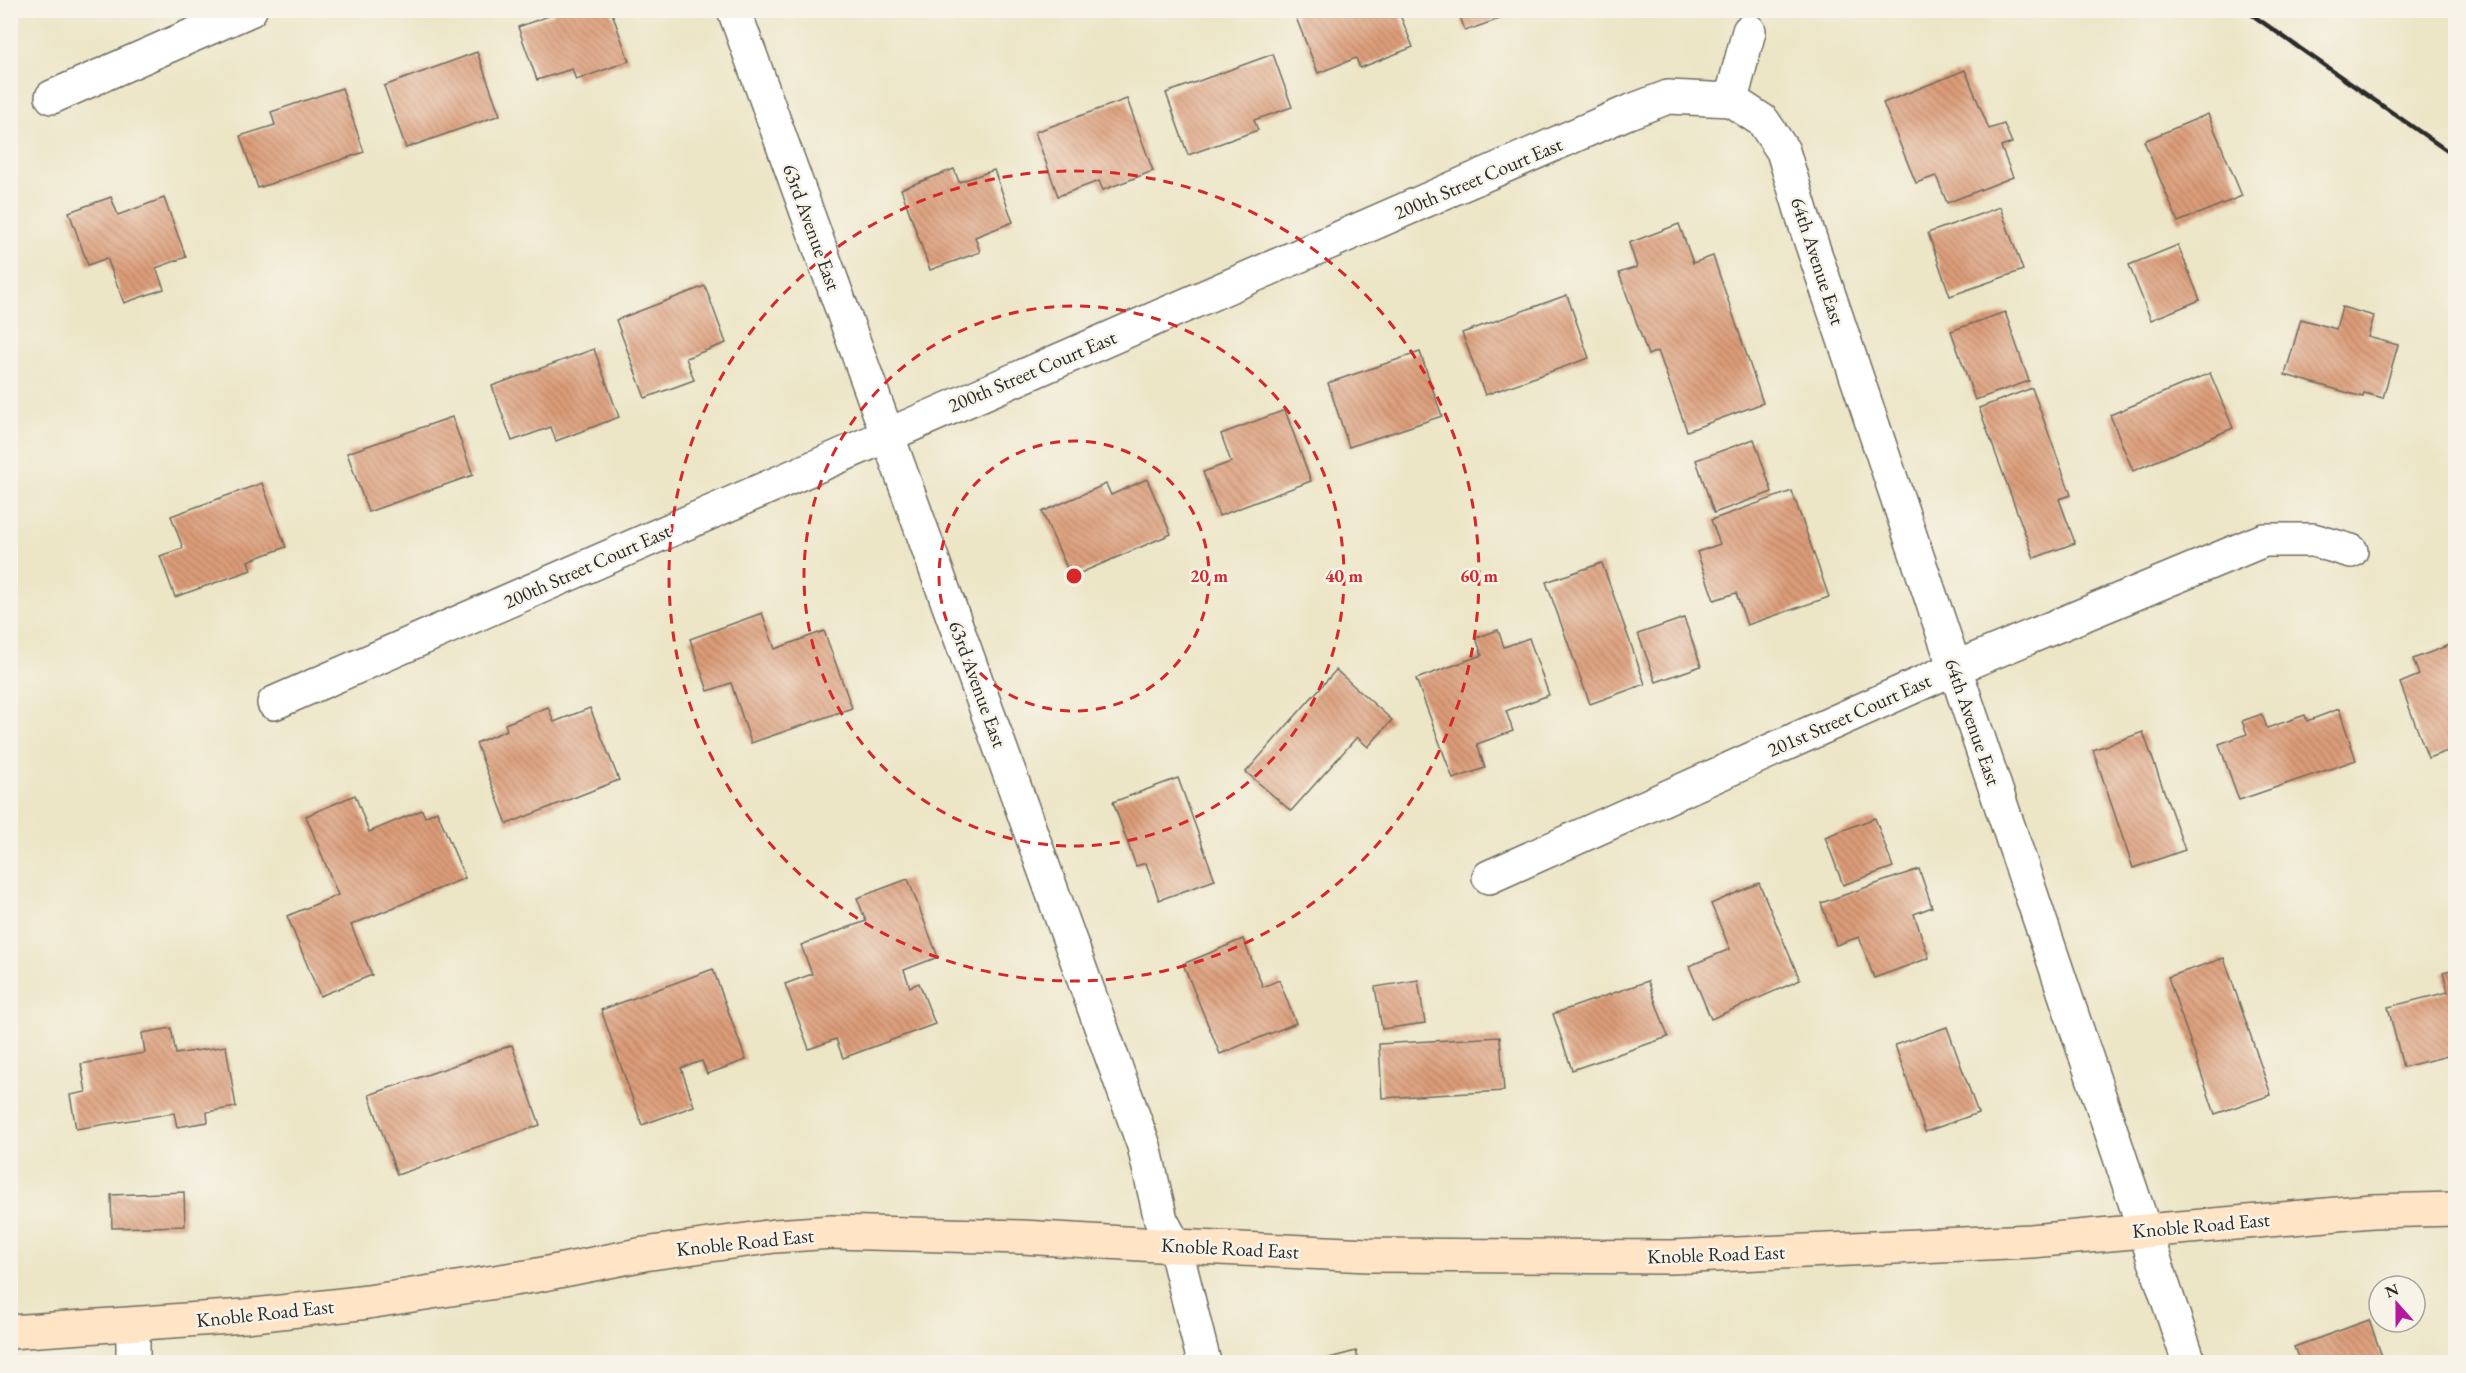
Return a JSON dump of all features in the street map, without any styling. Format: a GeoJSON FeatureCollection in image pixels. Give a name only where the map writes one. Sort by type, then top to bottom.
{"type":"FeatureCollection","features":[{"type":"Feature","properties":{"kind":"street"},"geometry":{"type":"LineString","coordinates":[[52,97],[250,10]]}},
{"type":"Feature","properties":{"kind":"street","name":"63rd Avenue East"},"geometry":{"type":"LineString","coordinates":[[734,10],[1144,1146],[1161,1220],[1175,1246],[1204,1362]]}},
{"type":"Feature","properties":{"kind":"street"},"geometry":{"type":"LineString","coordinates":[[1731,100],[1749,31]]}},
{"type":"Feature","properties":{"kind":"street","name":"200th Street Court East"},"geometry":{"type":"LineString","coordinates":[[274,703],[1626,113],[1668,97],[1731,100]]}},
{"type":"Feature","properties":{"kind":"street","name":"64th Avenue East"},"geometry":{"type":"LineString","coordinates":[[1731,100],[1763,121],[1783,151],[1806,227],[2188,1362]]}},
{"type":"Feature","properties":{"kind":"street","name":"201st Street Court East"},"geometry":{"type":"LineString","coordinates":[[1489,877],[1954,668],[2264,540],[2313,540],[2350,551]]}},
{"type":"Feature","properties":{"kind":"street","name":"Knoble Road East"},"geometry":{"type":"LineString","coordinates":[[10,1332],[245,1316],[368,1302],[533,1276],[644,1254],[775,1236],[832,1232],[987,1236],[1369,1255],[1671,1257],[2031,1241],[2372,1211],[2456,1209]]}},
{"type":"Feature","properties":{"kind":"street"},"geometry":{"type":"LineString","coordinates":[[133,1325],[133,1362]]}},
{"type":"Feature","properties":{"kind":"building"},"geometry":{"type":"Polygon","coordinates":[[[553,10],[611,10],[629,61],[576,80],[572,69],[537,80],[518,27],[554,14],[553,10]]]}},
{"type":"Feature","properties":{"kind":"building"},"geometry":{"type":"Polygon","coordinates":[[[1293,10],[1398,10],[1413,47],[1360,68],[1356,58],[1318,73],[1293,10]]]}},
{"type":"Feature","properties":{"kind":"building"},"geometry":{"type":"Polygon","coordinates":[[[1458,10],[1522,10],[1522,11],[1465,31],[1458,10]]]}},
{"type":"Feature","properties":{"kind":"building"},"geometry":{"type":"Polygon","coordinates":[[[477,52],[500,115],[406,148],[384,86],[477,52]]]}},
{"type":"Feature","properties":{"kind":"building"},"geometry":{"type":"Polygon","coordinates":[[[1273,54],[1292,107],[1254,120],[1258,130],[1188,155],[1166,93],[1273,54]]]}},
{"type":"Feature","properties":{"kind":"building"},"geometry":{"type":"Polygon","coordinates":[[[1965,70],[1989,129],[2004,124],[2012,143],[2001,147],[2013,177],[1947,203],[1936,176],[1916,183],[1883,103],[1965,70]]]}},
{"type":"Feature","properties":{"kind":"building"},"geometry":{"type":"Polygon","coordinates":[[[342,88],[364,152],[258,188],[240,136],[275,125],[271,112],[342,88]]]}},
{"type":"Feature","properties":{"kind":"building"},"geometry":{"type":"Polygon","coordinates":[[[1127,99],[1153,171],[1103,190],[1099,181],[1058,196],[1035,132],[1127,99]]]}},
{"type":"Feature","properties":{"kind":"building"},"geometry":{"type":"Polygon","coordinates":[[[2208,114],[2242,196],[2178,222],[2144,141],[2208,114]]]}},
{"type":"Feature","properties":{"kind":"building"},"geometry":{"type":"Polygon","coordinates":[[[954,169],[959,182],[994,170],[1013,222],[975,237],[980,252],[930,270],[901,189],[954,169]]]}},
{"type":"Feature","properties":{"kind":"building"},"geometry":{"type":"Polygon","coordinates":[[[111,197],[118,215],[164,198],[186,257],[156,268],[164,289],[124,303],[107,258],[88,265],[69,212],[111,197]]]}},
{"type":"Feature","properties":{"kind":"building"},"geometry":{"type":"Polygon","coordinates":[[[2000,207],[2023,270],[1950,296],[1928,233],[2000,207]]]}},
{"type":"Feature","properties":{"kind":"building"},"geometry":{"type":"Polygon","coordinates":[[[1679,224],[1693,263],[1713,256],[1763,403],[1687,431],[1658,351],[1648,355],[1619,273],[1637,267],[1629,243],[1679,224]]]}},
{"type":"Feature","properties":{"kind":"building"},"geometry":{"type":"Polygon","coordinates":[[[2178,245],[2200,300],[2151,320],[2129,265],[2178,245]]]}},
{"type":"Feature","properties":{"kind":"building"},"geometry":{"type":"Polygon","coordinates":[[[705,286],[726,343],[686,358],[694,380],[645,398],[616,320],[705,286]]]}},
{"type":"Feature","properties":{"kind":"building"},"geometry":{"type":"Polygon","coordinates":[[[1567,295],[1589,358],[1485,395],[1462,333],[1567,295]]]}},
{"type":"Feature","properties":{"kind":"building"},"geometry":{"type":"Polygon","coordinates":[[[2342,307],[2374,316],[2368,337],[2398,345],[2383,398],[2364,393],[2363,397],[2285,375],[2301,319],[2336,329],[2342,307]]]}},
{"type":"Feature","properties":{"kind":"building"},"geometry":{"type":"Polygon","coordinates":[[[2005,312],[2029,381],[1975,400],[1951,331],[2005,312]]]}},
{"type":"Feature","properties":{"kind":"building"},"geometry":{"type":"Polygon","coordinates":[[[594,349],[619,417],[556,441],[551,427],[512,441],[492,386],[594,349]]]}},
{"type":"Feature","properties":{"kind":"building"},"geometry":{"type":"Polygon","coordinates":[[[1420,352],[1442,416],[1349,447],[1328,383],[1420,352]]]}},
{"type":"Feature","properties":{"kind":"building"},"geometry":{"type":"Polygon","coordinates":[[[2210,373],[2233,428],[2133,471],[2110,415],[2210,373]]]}},
{"type":"Feature","properties":{"kind":"building"},"geometry":{"type":"Polygon","coordinates":[[[2032,388],[2071,495],[2059,499],[2075,543],[2034,558],[1979,408],[2032,388]]]}},
{"type":"Feature","properties":{"kind":"building"},"geometry":{"type":"Polygon","coordinates":[[[1285,410],[1311,481],[1219,516],[1203,472],[1231,462],[1221,434],[1285,410]]]}},
{"type":"Feature","properties":{"kind":"building"},"geometry":{"type":"Polygon","coordinates":[[[452,417],[473,475],[368,512],[347,453],[452,417]]]}},
{"type":"Feature","properties":{"kind":"building"},"geometry":{"type":"Polygon","coordinates":[[[1754,439],[1772,492],[1714,513],[1696,460],[1754,439]]]}},
{"type":"Feature","properties":{"kind":"building"},"geometry":{"type":"Polygon","coordinates":[[[1147,479],[1171,534],[1071,577],[1042,512],[1106,484],[1111,495],[1147,479]]]}},
{"type":"Feature","properties":{"kind":"building"},"geometry":{"type":"Polygon","coordinates":[[[262,483],[286,547],[248,561],[251,570],[175,597],[160,556],[183,548],[171,516],[262,483]]]}},
{"type":"Feature","properties":{"kind":"building"},"geometry":{"type":"Polygon","coordinates":[[[1792,491],[1829,597],[1747,625],[1736,593],[1714,600],[1697,552],[1720,544],[1711,520],[1792,491]]]}},
{"type":"Feature","properties":{"kind":"building"},"geometry":{"type":"Polygon","coordinates":[[[1602,563],[1645,684],[1590,704],[1546,582],[1602,563]]]}},
{"type":"Feature","properties":{"kind":"building"},"geometry":{"type":"Polygon","coordinates":[[[762,613],[775,649],[824,631],[852,708],[751,743],[731,683],[708,691],[690,639],[762,613]]]}},
{"type":"Feature","properties":{"kind":"building"},"geometry":{"type":"Polygon","coordinates":[[[1684,618],[1701,666],[1656,682],[1638,634],[1684,618]]]}},
{"type":"Feature","properties":{"kind":"building"},"geometry":{"type":"Polygon","coordinates":[[[1498,630],[1504,647],[1529,638],[1549,695],[1506,711],[1513,731],[1477,744],[1485,768],[1453,779],[1416,679],[1482,655],[1476,638],[1498,630]]]}},
{"type":"Feature","properties":{"kind":"building"},"geometry":{"type":"Polygon","coordinates":[[[2452,644],[2456,653],[2456,748],[2428,758],[2400,683],[2419,675],[2413,659],[2452,644]]]}},
{"type":"Feature","properties":{"kind":"building"},"geometry":{"type":"Polygon","coordinates":[[[1336,670],[1392,720],[1368,747],[1357,737],[1291,811],[1246,772],[1336,670]]]}},
{"type":"Feature","properties":{"kind":"building"},"geometry":{"type":"Polygon","coordinates":[[[548,707],[554,722],[590,708],[619,780],[507,824],[476,743],[507,730],[505,724],[548,707]]]}},
{"type":"Feature","properties":{"kind":"building"},"geometry":{"type":"Polygon","coordinates":[[[2339,709],[2356,760],[2239,800],[2219,744],[2247,734],[2242,721],[2262,714],[2267,728],[2305,715],[2307,721],[2339,709]]]}},
{"type":"Feature","properties":{"kind":"building"},"geometry":{"type":"Polygon","coordinates":[[[2143,732],[2185,850],[2133,868],[2093,750],[2143,732]]]}},
{"type":"Feature","properties":{"kind":"building"},"geometry":{"type":"Polygon","coordinates":[[[1178,778],[1215,880],[1159,900],[1146,863],[1136,866],[1113,802],[1178,778]]]}},
{"type":"Feature","properties":{"kind":"building"},"geometry":{"type":"Polygon","coordinates":[[[355,795],[369,832],[422,810],[425,817],[437,811],[465,878],[351,925],[372,975],[320,996],[287,916],[338,895],[306,816],[355,795]]]}},
{"type":"Feature","properties":{"kind":"building"},"geometry":{"type":"Polygon","coordinates":[[[1875,818],[1893,867],[1843,885],[1825,837],[1875,818]]]}},
{"type":"Feature","properties":{"kind":"building"},"geometry":{"type":"Polygon","coordinates":[[[1919,869],[1932,907],[1914,914],[1929,958],[1874,978],[1859,937],[1836,945],[1821,903],[1919,869]]]}},
{"type":"Feature","properties":{"kind":"building"},"geometry":{"type":"Polygon","coordinates":[[[908,879],[938,957],[904,970],[910,987],[919,983],[935,1024],[843,1058],[836,1039],[809,1049],[785,984],[812,974],[801,945],[866,921],[857,898],[908,879]]]}},
{"type":"Feature","properties":{"kind":"building"},"geometry":{"type":"Polygon","coordinates":[[[1759,883],[1800,980],[1711,1019],[1689,966],[1730,949],[1711,904],[1759,883]]]}},
{"type":"Feature","properties":{"kind":"building"},"geometry":{"type":"Polygon","coordinates":[[[1243,939],[1263,987],[1279,980],[1296,1023],[1220,1054],[1183,964],[1243,939]]]}},
{"type":"Feature","properties":{"kind":"building"},"geometry":{"type":"Polygon","coordinates":[[[2224,958],[2271,1095],[2215,1114],[2168,977],[2224,958]]]}},
{"type":"Feature","properties":{"kind":"building"},"geometry":{"type":"Polygon","coordinates":[[[713,969],[746,1060],[707,1074],[702,1061],[681,1068],[694,1106],[642,1125],[601,1010],[713,969]]]}},
{"type":"Feature","properties":{"kind":"building"},"geometry":{"type":"Polygon","coordinates":[[[2456,969],[2456,1054],[2403,1067],[2388,1007],[2448,992],[2443,972],[2456,969]]]}},
{"type":"Feature","properties":{"kind":"building"},"geometry":{"type":"Polygon","coordinates":[[[1418,980],[1425,1023],[1382,1029],[1375,987],[1418,980]]]}},
{"type":"Feature","properties":{"kind":"building"},"geometry":{"type":"Polygon","coordinates":[[[1648,981],[1668,1037],[1572,1070],[1553,1014],[1648,981]]]}},
{"type":"Feature","properties":{"kind":"building"},"geometry":{"type":"Polygon","coordinates":[[[1947,1027],[1978,1113],[1925,1132],[1895,1045],[1947,1027]]]}},
{"type":"Feature","properties":{"kind":"building"},"geometry":{"type":"Polygon","coordinates":[[[171,1028],[176,1054],[226,1046],[236,1107],[207,1112],[208,1122],[177,1127],[174,1113],[76,1129],[70,1095],[86,1092],[81,1064],[145,1053],[142,1033],[171,1028]]]}},
{"type":"Feature","properties":{"kind":"building"},"geometry":{"type":"Polygon","coordinates":[[[1500,1037],[1504,1091],[1382,1098],[1379,1044],[1500,1037]]]}},
{"type":"Feature","properties":{"kind":"building"},"geometry":{"type":"Polygon","coordinates":[[[512,1045],[540,1125],[397,1175],[369,1095],[512,1045]]]}},
{"type":"Feature","properties":{"kind":"building"},"geometry":{"type":"Polygon","coordinates":[[[184,1192],[185,1226],[112,1228],[111,1195],[184,1192]]]}},
{"type":"Feature","properties":{"kind":"building"},"geometry":{"type":"Polygon","coordinates":[[[2367,1321],[2367,1334],[2374,1334],[2384,1362],[2300,1362],[2294,1347],[2367,1321]]]}},
{"type":"Feature","properties":{"kind":"building"},"geometry":{"type":"Polygon","coordinates":[[[1356,1351],[1359,1362],[1314,1362],[1356,1351]]]}},
{"type":"Feature","properties":{"kind":"railway"},"geometry":{"type":"LineString","coordinates":[[2245,10],[2456,157]]}}]}
